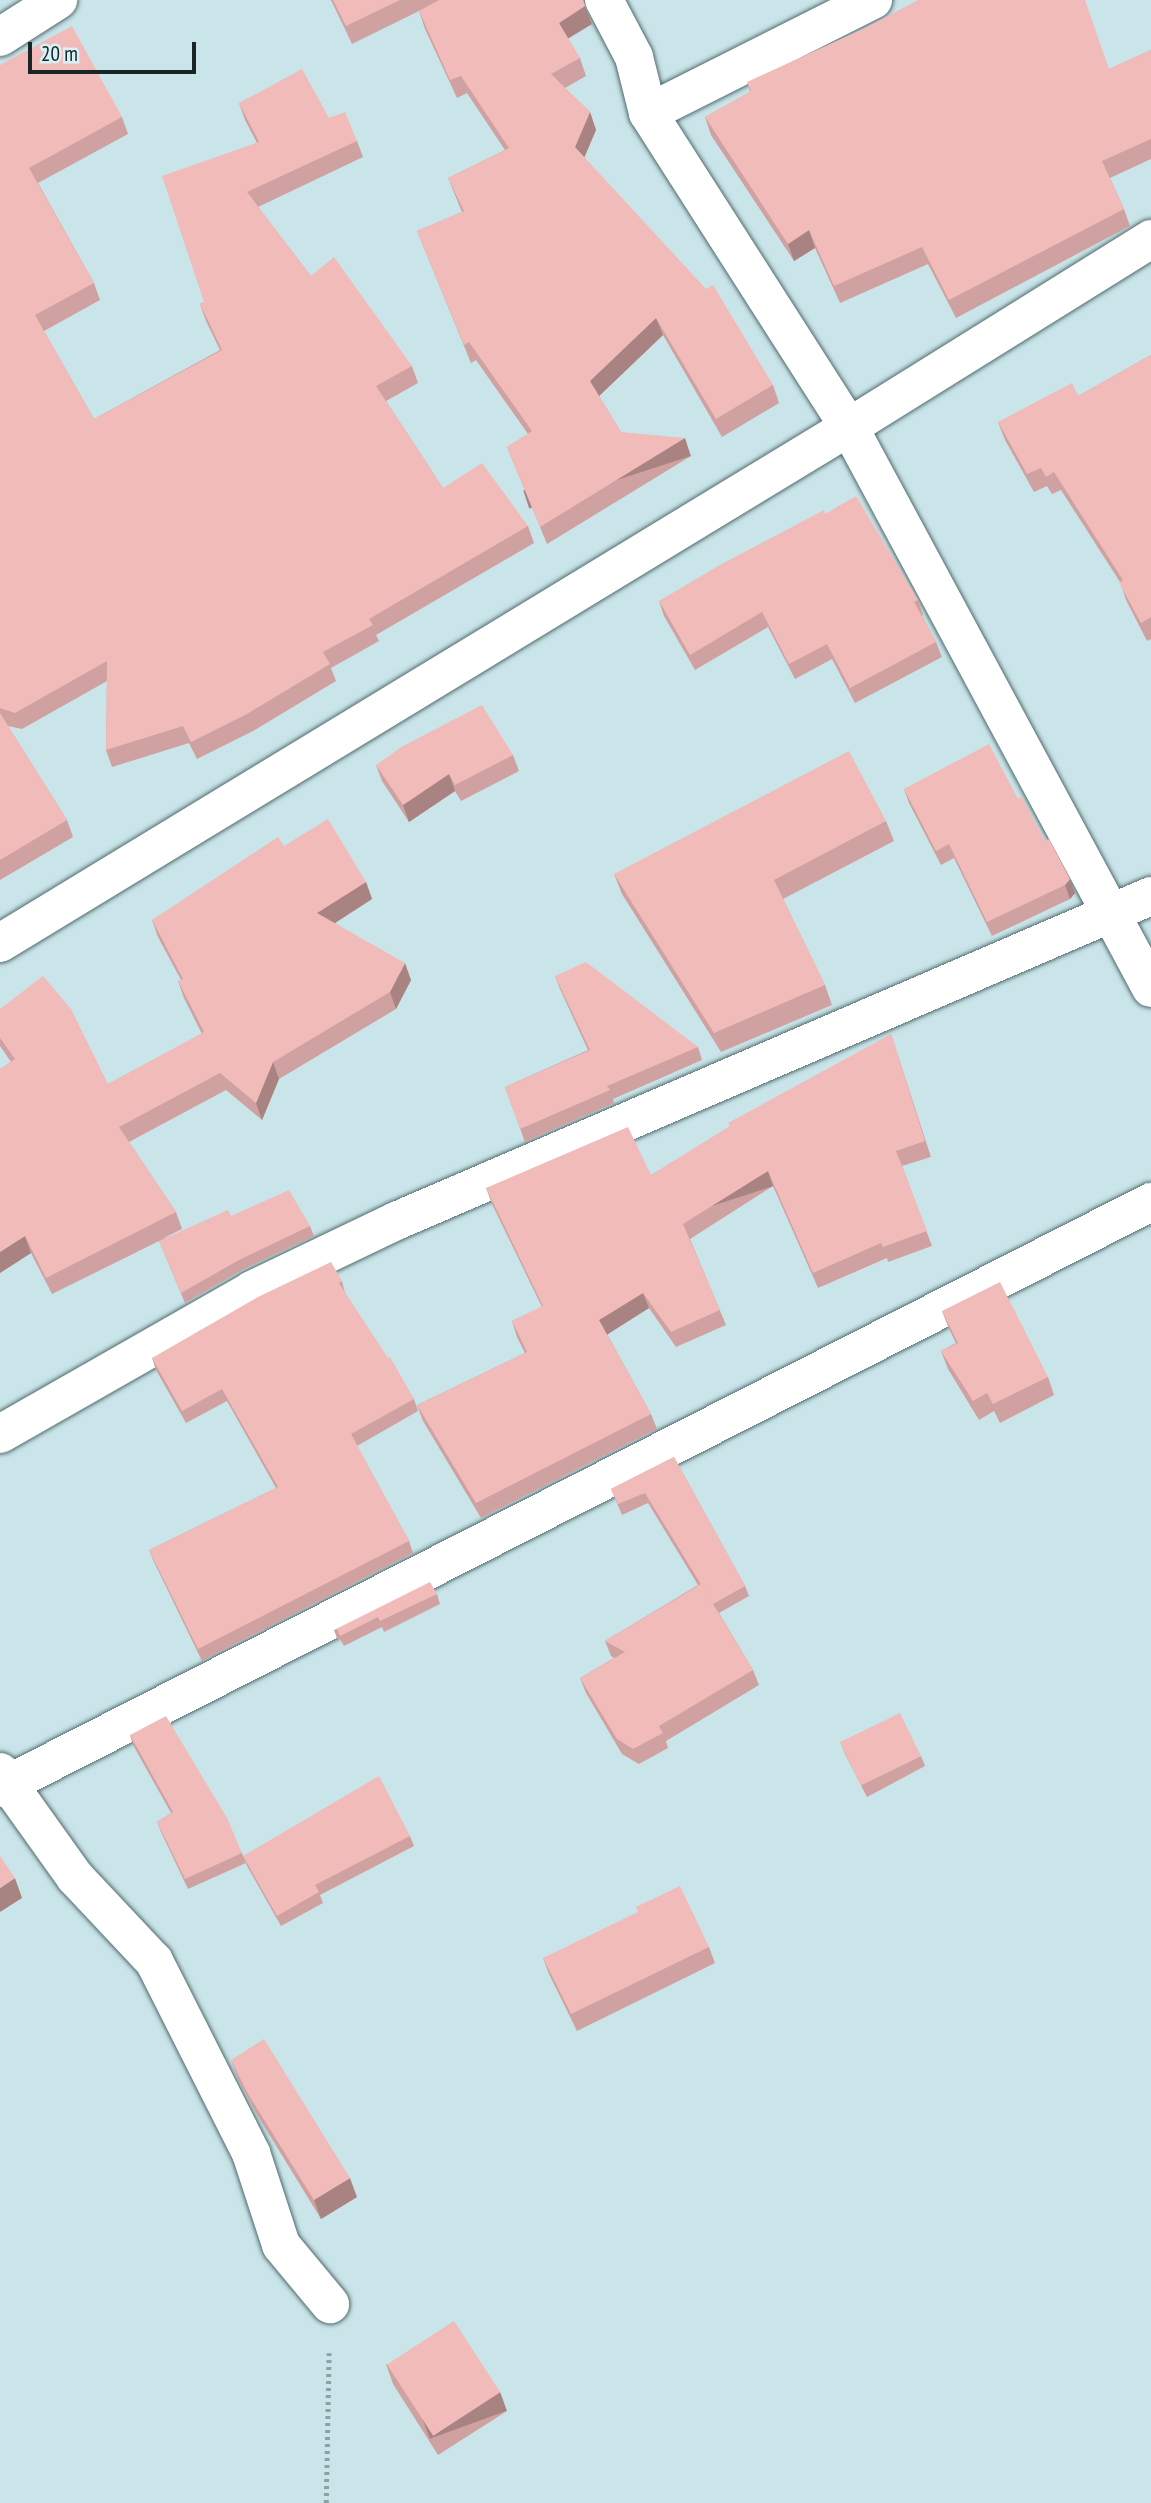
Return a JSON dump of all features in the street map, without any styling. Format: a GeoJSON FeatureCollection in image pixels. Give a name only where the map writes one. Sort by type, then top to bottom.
{"type":"FeatureCollection","features":[{"type":"Feature","properties":{"kind":"street"},"geometry":{"type":"LineString","coordinates":[[0,37],[58,0]]}},
{"type":"Feature","properties":{"kind":"street"},"geometry":{"type":"LineString","coordinates":[[604,0],[634,57],[648,113],[849,427],[1151,988]]}},
{"type":"Feature","properties":{"kind":"street"},"geometry":{"type":"LineString","coordinates":[[648,113],[873,0]]}},
{"type":"Feature","properties":{"kind":"street"},"geometry":{"type":"LineString","coordinates":[[0,943],[849,427],[1151,239]]}},
{"type":"Feature","properties":{"kind":"street"},"geometry":{"type":"LineString","coordinates":[[0,1434],[252,1290],[396,1221],[1151,896]]}},
{"type":"Feature","properties":{"kind":"street"},"geometry":{"type":"LineString","coordinates":[[330,2304],[281,2245],[251,2152],[154,1961],[75,1877],[2,1781],[1151,1202]]}},
{"type":"Feature","properties":{"kind":"path"},"geometry":{"type":"LineString","coordinates":[[326,2503],[330,2304]]}},
{"type":"Feature","properties":{"kind":"building"},"geometry":{"type":"Polygon","coordinates":[[[333,0],[400,0],[346,26],[333,0]]]}},
{"type":"Feature","properties":{"kind":"building"},"geometry":{"type":"Polygon","coordinates":[[[439,0],[583,0],[585,6],[559,23],[580,58],[551,74],[590,112],[575,147],[706,289],[713,285],[773,385],[716,419],[656,318],[590,381],[621,432],[685,438],[540,527],[507,447],[532,431],[469,342],[464,345],[417,231],[464,211],[448,178],[509,148],[461,76],[450,80],[419,11],[439,0]]]}},
{"type":"Feature","properties":{"kind":"building"},"geometry":{"type":"Polygon","coordinates":[[[918,0],[1085,0],[1109,69],[1151,50],[1151,139],[1102,161],[1124,209],[949,300],[922,247],[834,286],[809,230],[788,244],[705,117],[751,91],[747,82],[865,28],[918,0]]]}},
{"type":"Feature","properties":{"kind":"building"},"geometry":{"type":"Polygon","coordinates":[[[72,26],[122,117],[29,168],[94,283],[35,315],[94,419],[222,350],[200,304],[204,302],[162,176],[259,142],[239,103],[302,69],[329,118],[345,112],[357,141],[247,192],[311,276],[334,257],[412,366],[376,386],[443,488],[482,463],[528,526],[369,619],[373,625],[323,652],[330,664],[247,714],[191,742],[183,726],[106,750],[107,661],[15,713],[0,708],[0,65],[72,26]]]}},
{"type":"Feature","properties":{"kind":"building"},"geometry":{"type":"Polygon","coordinates":[[[1151,355],[1151,617],[1141,623],[1119,583],[1123,580],[1054,472],[1046,477],[1041,468],[1027,474],[998,422],[1072,383],[1078,396],[1151,355]]]}},
{"type":"Feature","properties":{"kind":"building"},"geometry":{"type":"Polygon","coordinates":[[[856,496],[918,600],[914,602],[936,642],[850,688],[827,644],[789,664],[762,612],[690,655],[659,601],[718,566],[856,496]]]}},
{"type":"Feature","properties":{"kind":"building"},"geometry":{"type":"Polygon","coordinates":[[[482,705],[513,755],[455,785],[449,774],[403,805],[376,765],[403,746],[482,705]]]}},
{"type":"Feature","properties":{"kind":"building"},"geometry":{"type":"Polygon","coordinates":[[[0,713],[67,820],[0,860],[0,713]]]}},
{"type":"Feature","properties":{"kind":"building"},"geometry":{"type":"Polygon","coordinates":[[[989,744],[1018,799],[1022,797],[1045,841],[1049,839],[1070,879],[1065,885],[987,922],[949,844],[936,851],[904,789],[989,744]]]}},
{"type":"Feature","properties":{"kind":"building"},"geometry":{"type":"Polygon","coordinates":[[[849,751],[886,821],[774,880],[825,985],[714,1033],[614,874],[849,751]]]}},
{"type":"Feature","properties":{"kind":"building"},"geometry":{"type":"Polygon","coordinates":[[[328,819],[366,882],[317,913],[405,963],[390,992],[273,1062],[256,1103],[220,1073],[119,1127],[176,1212],[46,1278],[25,1236],[0,1252],[0,1069],[15,1059],[0,1038],[0,1009],[43,976],[71,1009],[108,1084],[204,1032],[178,981],[183,979],[152,920],[278,837],[284,846],[328,819]]]}},
{"type":"Feature","properties":{"kind":"building"},"geometry":{"type":"Polygon","coordinates":[[[586,962],[698,1047],[607,1086],[610,1090],[520,1129],[505,1087],[590,1050],[555,976],[586,962]]]}},
{"type":"Feature","properties":{"kind":"building"},"geometry":{"type":"Polygon","coordinates":[[[891,1034],[925,1141],[896,1151],[927,1231],[883,1247],[881,1243],[813,1273],[768,1171],[683,1224],[720,1310],[671,1332],[643,1293],[599,1320],[651,1414],[476,1503],[417,1405],[527,1352],[512,1321],[543,1306],[486,1188],[628,1127],[651,1175],[730,1126],[728,1123],[891,1034]]]}},
{"type":"Feature","properties":{"kind":"building"},"geometry":{"type":"Polygon","coordinates":[[[289,1190],[310,1226],[239,1260],[181,1293],[159,1241],[228,1210],[231,1216],[289,1190]]]}},
{"type":"Feature","properties":{"kind":"building"},"geometry":{"type":"Polygon","coordinates":[[[331,1262],[342,1281],[339,1283],[388,1358],[390,1357],[414,1399],[351,1434],[409,1541],[198,1649],[149,1550],[278,1487],[222,1389],[182,1411],[152,1358],[258,1297],[331,1262]]]}},
{"type":"Feature","properties":{"kind":"building"},"geometry":{"type":"Polygon","coordinates":[[[1000,1282],[1048,1377],[993,1404],[987,1393],[973,1401],[941,1351],[958,1343],[942,1311],[1000,1282]]]}},
{"type":"Feature","properties":{"kind":"building"},"geometry":{"type":"Polygon","coordinates":[[[674,1457],[745,1586],[713,1604],[645,1493],[618,1504],[611,1489],[674,1457]]]}},
{"type":"Feature","properties":{"kind":"building"},"geometry":{"type":"Polygon","coordinates":[[[430,1582],[437,1594],[380,1621],[378,1617],[340,1636],[337,1629],[334,1630],[430,1582]]]}},
{"type":"Feature","properties":{"kind":"building"},"geometry":{"type":"Polygon","coordinates":[[[701,1584],[753,1670],[659,1726],[663,1733],[633,1749],[617,1739],[580,1678],[625,1652],[605,1641],[701,1584]]]}},
{"type":"Feature","properties":{"kind":"building"},"geometry":{"type":"Polygon","coordinates":[[[900,1713],[921,1756],[861,1786],[840,1742],[900,1713]]]}},
{"type":"Feature","properties":{"kind":"building"},"geometry":{"type":"Polygon","coordinates":[[[166,1716],[227,1818],[242,1853],[185,1879],[157,1822],[173,1812],[130,1735],[166,1716]]]}},
{"type":"Feature","properties":{"kind":"building"},"geometry":{"type":"Polygon","coordinates":[[[379,1776],[410,1836],[315,1885],[319,1892],[277,1916],[243,1856],[379,1776]]]}},
{"type":"Feature","properties":{"kind":"building"},"geometry":{"type":"Polygon","coordinates":[[[0,1856],[15,1878],[0,1888],[0,1856]]]}},
{"type":"Feature","properties":{"kind":"building"},"geometry":{"type":"Polygon","coordinates":[[[680,1886],[709,1947],[571,2014],[543,1958],[638,1912],[636,1907],[680,1886]]]}},
{"type":"Feature","properties":{"kind":"building"},"geometry":{"type":"Polygon","coordinates":[[[264,2039],[350,2178],[314,2200],[248,2094],[231,2060],[264,2039]]]}},
{"type":"Feature","properties":{"kind":"building"},"geometry":{"type":"Polygon","coordinates":[[[454,2321],[500,2392],[433,2436],[387,2365],[454,2321]]]}}]}
